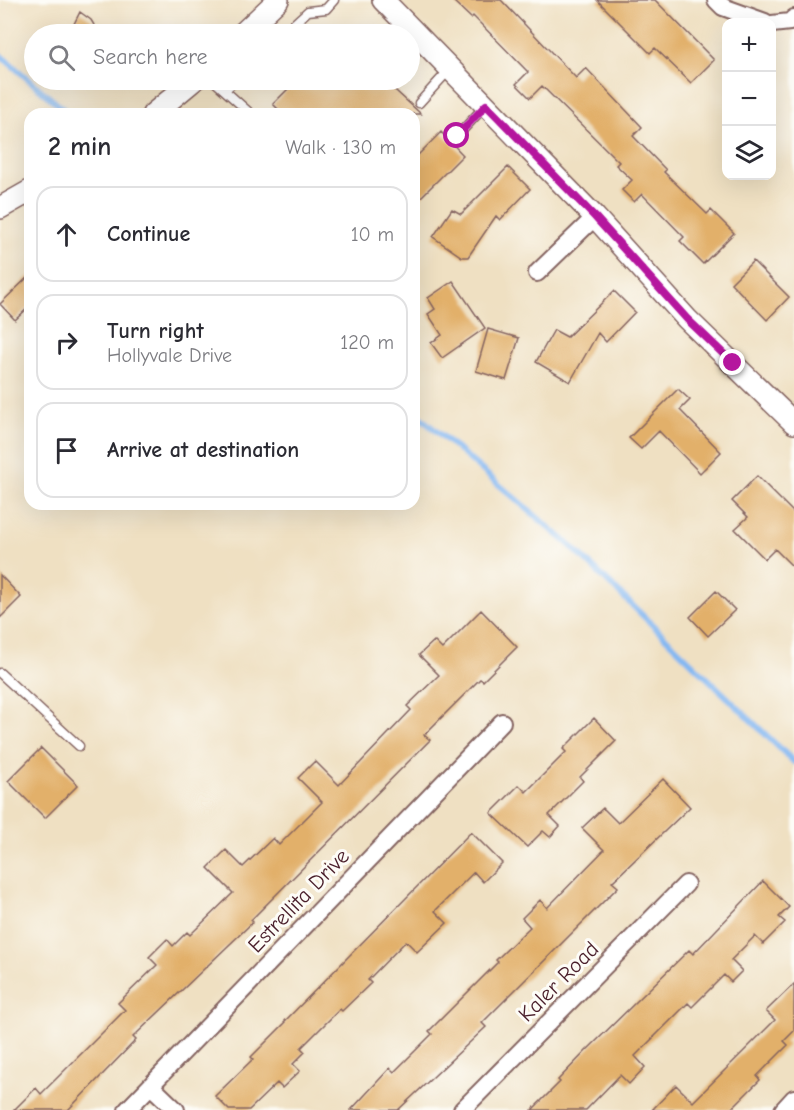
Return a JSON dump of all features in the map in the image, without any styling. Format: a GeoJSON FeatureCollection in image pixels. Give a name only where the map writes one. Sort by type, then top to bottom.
{"type":"FeatureCollection","features":[{"type":"Feature","properties":{"kind":"street"},"geometry":{"type":"LineString","coordinates":[[253,24],[278,0]]}},
{"type":"Feature","properties":{"kind":"street"},"geometry":{"type":"LineString","coordinates":[[383,0],[401,24]]}},
{"type":"Feature","properties":{"kind":"street"},"geometry":{"type":"LineString","coordinates":[[716,0],[723,7],[754,18]]}},
{"type":"Feature","properties":{"kind":"street"},"geometry":{"type":"LineString","coordinates":[[776,23],[790,22],[794,18]]}},
{"type":"Feature","properties":{"kind":"street"},"geometry":{"type":"LineString","coordinates":[[420,44],[450,68],[595,217],[687,319],[794,423]]}},
{"type":"Feature","properties":{"kind":"street"},"geometry":{"type":"LineString","coordinates":[[160,108],[182,90]]}},
{"type":"Feature","properties":{"kind":"street"},"geometry":{"type":"LineString","coordinates":[[0,208],[24,194]]}},
{"type":"Feature","properties":{"kind":"street"},"geometry":{"type":"LineString","coordinates":[[537,273],[595,217]]}},
{"type":"Feature","properties":{"kind":"street","name":"Estrellita Drive"},"geometry":{"type":"LineString","coordinates":[[128,1110],[502,722]]}},
{"type":"Feature","properties":{"kind":"street","name":"Kaler Road"},"geometry":{"type":"LineString","coordinates":[[462,1110],[686,884]]}},
{"type":"Feature","properties":{"kind":"street"},"geometry":{"type":"LineString","coordinates":[[151,1086],[176,1110]]}},
{"type":"Feature","properties":{"kind":"street"},"geometry":{"type":"LineString","coordinates":[[783,1110],[794,1098]]}},
{"type":"Feature","properties":{"kind":"lane"},"geometry":{"type":"LineString","coordinates":[[293,24],[308,10],[326,9],[334,0]]}},
{"type":"Feature","properties":{"kind":"lane"},"geometry":{"type":"LineString","coordinates":[[419,103],[450,68]]}},
{"type":"Feature","properties":{"kind":"lane"},"geometry":{"type":"LineString","coordinates":[[225,90],[244,108]]}},
{"type":"Feature","properties":{"kind":"lane"},"geometry":{"type":"LineString","coordinates":[[457,136],[486,105]]}},
{"type":"Feature","properties":{"kind":"lane"},"geometry":{"type":"LineString","coordinates":[[0,673],[79,746]]}},
{"type":"Feature","properties":{"kind":"building"},"geometry":{"type":"Polygon","coordinates":[[[452,0],[501,0],[576,78],[586,68],[642,127],[633,136],[666,170],[664,172],[707,214],[711,210],[734,233],[703,264],[680,241],[684,237],[642,194],[634,202],[622,190],[632,180],[616,165],[619,162],[542,86],[530,98],[516,84],[528,72],[473,16],[471,18],[452,0]]]}},
{"type":"Feature","properties":{"kind":"building"},"geometry":{"type":"Polygon","coordinates":[[[597,0],[655,0],[714,60],[691,83],[655,48],[650,53],[597,0]]]}},
{"type":"Feature","properties":{"kind":"building"},"geometry":{"type":"Polygon","coordinates":[[[80,12],[93,24],[74,24],[80,12]]]}},
{"type":"Feature","properties":{"kind":"building"},"geometry":{"type":"Polygon","coordinates":[[[287,90],[395,90],[414,108],[277,108],[273,104],[287,90]]]}},
{"type":"Feature","properties":{"kind":"building"},"geometry":{"type":"Polygon","coordinates":[[[441,132],[463,155],[420,198],[420,153],[441,132]]]}},
{"type":"Feature","properties":{"kind":"building"},"geometry":{"type":"Polygon","coordinates":[[[508,167],[530,189],[500,220],[496,216],[468,257],[462,257],[433,237],[452,209],[461,214],[508,167]]]}},
{"type":"Feature","properties":{"kind":"building"},"geometry":{"type":"Polygon","coordinates":[[[753,261],[789,297],[767,320],[731,283],[753,261]]]}},
{"type":"Feature","properties":{"kind":"building"},"geometry":{"type":"Polygon","coordinates":[[[24,281],[24,312],[15,320],[0,304],[24,281]]]}},
{"type":"Feature","properties":{"kind":"building"},"geometry":{"type":"Polygon","coordinates":[[[453,281],[485,328],[442,358],[431,343],[442,335],[428,314],[435,309],[428,298],[453,281]]]}},
{"type":"Feature","properties":{"kind":"building"},"geometry":{"type":"Polygon","coordinates":[[[614,291],[635,312],[606,342],[598,333],[570,382],[536,362],[554,330],[567,337],[614,291]]]}},
{"type":"Feature","properties":{"kind":"building"},"geometry":{"type":"Polygon","coordinates":[[[488,329],[519,338],[506,380],[476,371],[488,329]]]}},
{"type":"Feature","properties":{"kind":"building"},"geometry":{"type":"Polygon","coordinates":[[[678,389],[690,400],[680,410],[721,452],[700,473],[659,431],[641,449],[629,438],[678,389]]]}},
{"type":"Feature","properties":{"kind":"building"},"geometry":{"type":"Polygon","coordinates":[[[757,476],[794,513],[794,568],[775,549],[765,559],[735,529],[748,517],[732,501],[757,476]]]}},
{"type":"Feature","properties":{"kind":"building"},"geometry":{"type":"Polygon","coordinates":[[[0,575],[21,597],[0,618],[0,575]]]}},
{"type":"Feature","properties":{"kind":"building"},"geometry":{"type":"Polygon","coordinates":[[[716,591],[735,610],[708,636],[690,617],[716,591]]]}},
{"type":"Feature","properties":{"kind":"building"},"geometry":{"type":"Polygon","coordinates":[[[481,610],[517,647],[483,681],[480,679],[424,735],[430,740],[251,920],[253,922],[133,1037],[136,1040],[68,1110],[14,1110],[36,1088],[41,1094],[125,1010],[118,1003],[157,965],[149,957],[167,939],[173,946],[187,932],[190,935],[233,893],[208,868],[226,850],[243,867],[273,838],[279,845],[322,802],[298,778],[315,761],[339,785],[411,710],[407,706],[439,675],[419,655],[434,641],[442,649],[481,610]]]}},
{"type":"Feature","properties":{"kind":"building"},"geometry":{"type":"Polygon","coordinates":[[[594,718],[616,741],[580,777],[583,781],[549,815],[560,826],[550,837],[543,831],[527,847],[491,813],[519,785],[526,792],[566,752],[563,749],[594,718]]]}},
{"type":"Feature","properties":{"kind":"building"},"geometry":{"type":"Polygon","coordinates":[[[41,748],[78,785],[45,818],[8,781],[41,748]]]}},
{"type":"Feature","properties":{"kind":"building"},"geometry":{"type":"Polygon","coordinates":[[[663,779],[690,807],[612,882],[618,887],[482,1023],[486,1027],[398,1110],[351,1110],[390,1068],[394,1072],[432,1034],[429,1031],[530,927],[522,918],[540,900],[547,908],[604,850],[582,828],[603,808],[618,823],[663,779]]]}},
{"type":"Feature","properties":{"kind":"building"},"geometry":{"type":"Polygon","coordinates":[[[471,832],[502,863],[483,882],[474,872],[435,911],[447,923],[417,952],[406,941],[368,980],[371,983],[342,1011],[340,1009],[301,1048],[305,1052],[293,1064],[300,1071],[282,1088],[277,1083],[249,1110],[229,1110],[215,1096],[253,1059],[251,1057],[284,1022],[471,832]]]}},
{"type":"Feature","properties":{"kind":"building"},"geometry":{"type":"Polygon","coordinates":[[[763,881],[789,907],[779,917],[785,922],[763,944],[755,936],[731,960],[742,971],[731,982],[724,975],[692,1007],[688,1003],[635,1056],[645,1067],[629,1084],[620,1075],[586,1110],[532,1110],[586,1051],[689,950],[693,954],[763,881]]]}},
{"type":"Feature","properties":{"kind":"building"},"geometry":{"type":"Polygon","coordinates":[[[794,984],[794,1031],[784,1041],[788,1045],[757,1076],[760,1080],[730,1110],[652,1110],[676,1085],[693,1102],[775,1020],[766,1011],[794,984]]]}},
{"type":"Feature","properties":{"kind":"waterway"},"geometry":{"type":"LineString","coordinates":[[0,55],[24,76]]}},
{"type":"Feature","properties":{"kind":"waterway"},"geometry":{"type":"LineString","coordinates":[[41,90],[62,108]]}},
{"type":"Feature","properties":{"kind":"waterway"},"geometry":{"type":"LineString","coordinates":[[420,417],[573,548],[794,762]]}},
{"type":"Feature","properties":{"kind":"route"},"geometry":{"type":"LineString","coordinates":[[457,136],[486,105],[595,217],[687,319],[733,363]]}}]}
